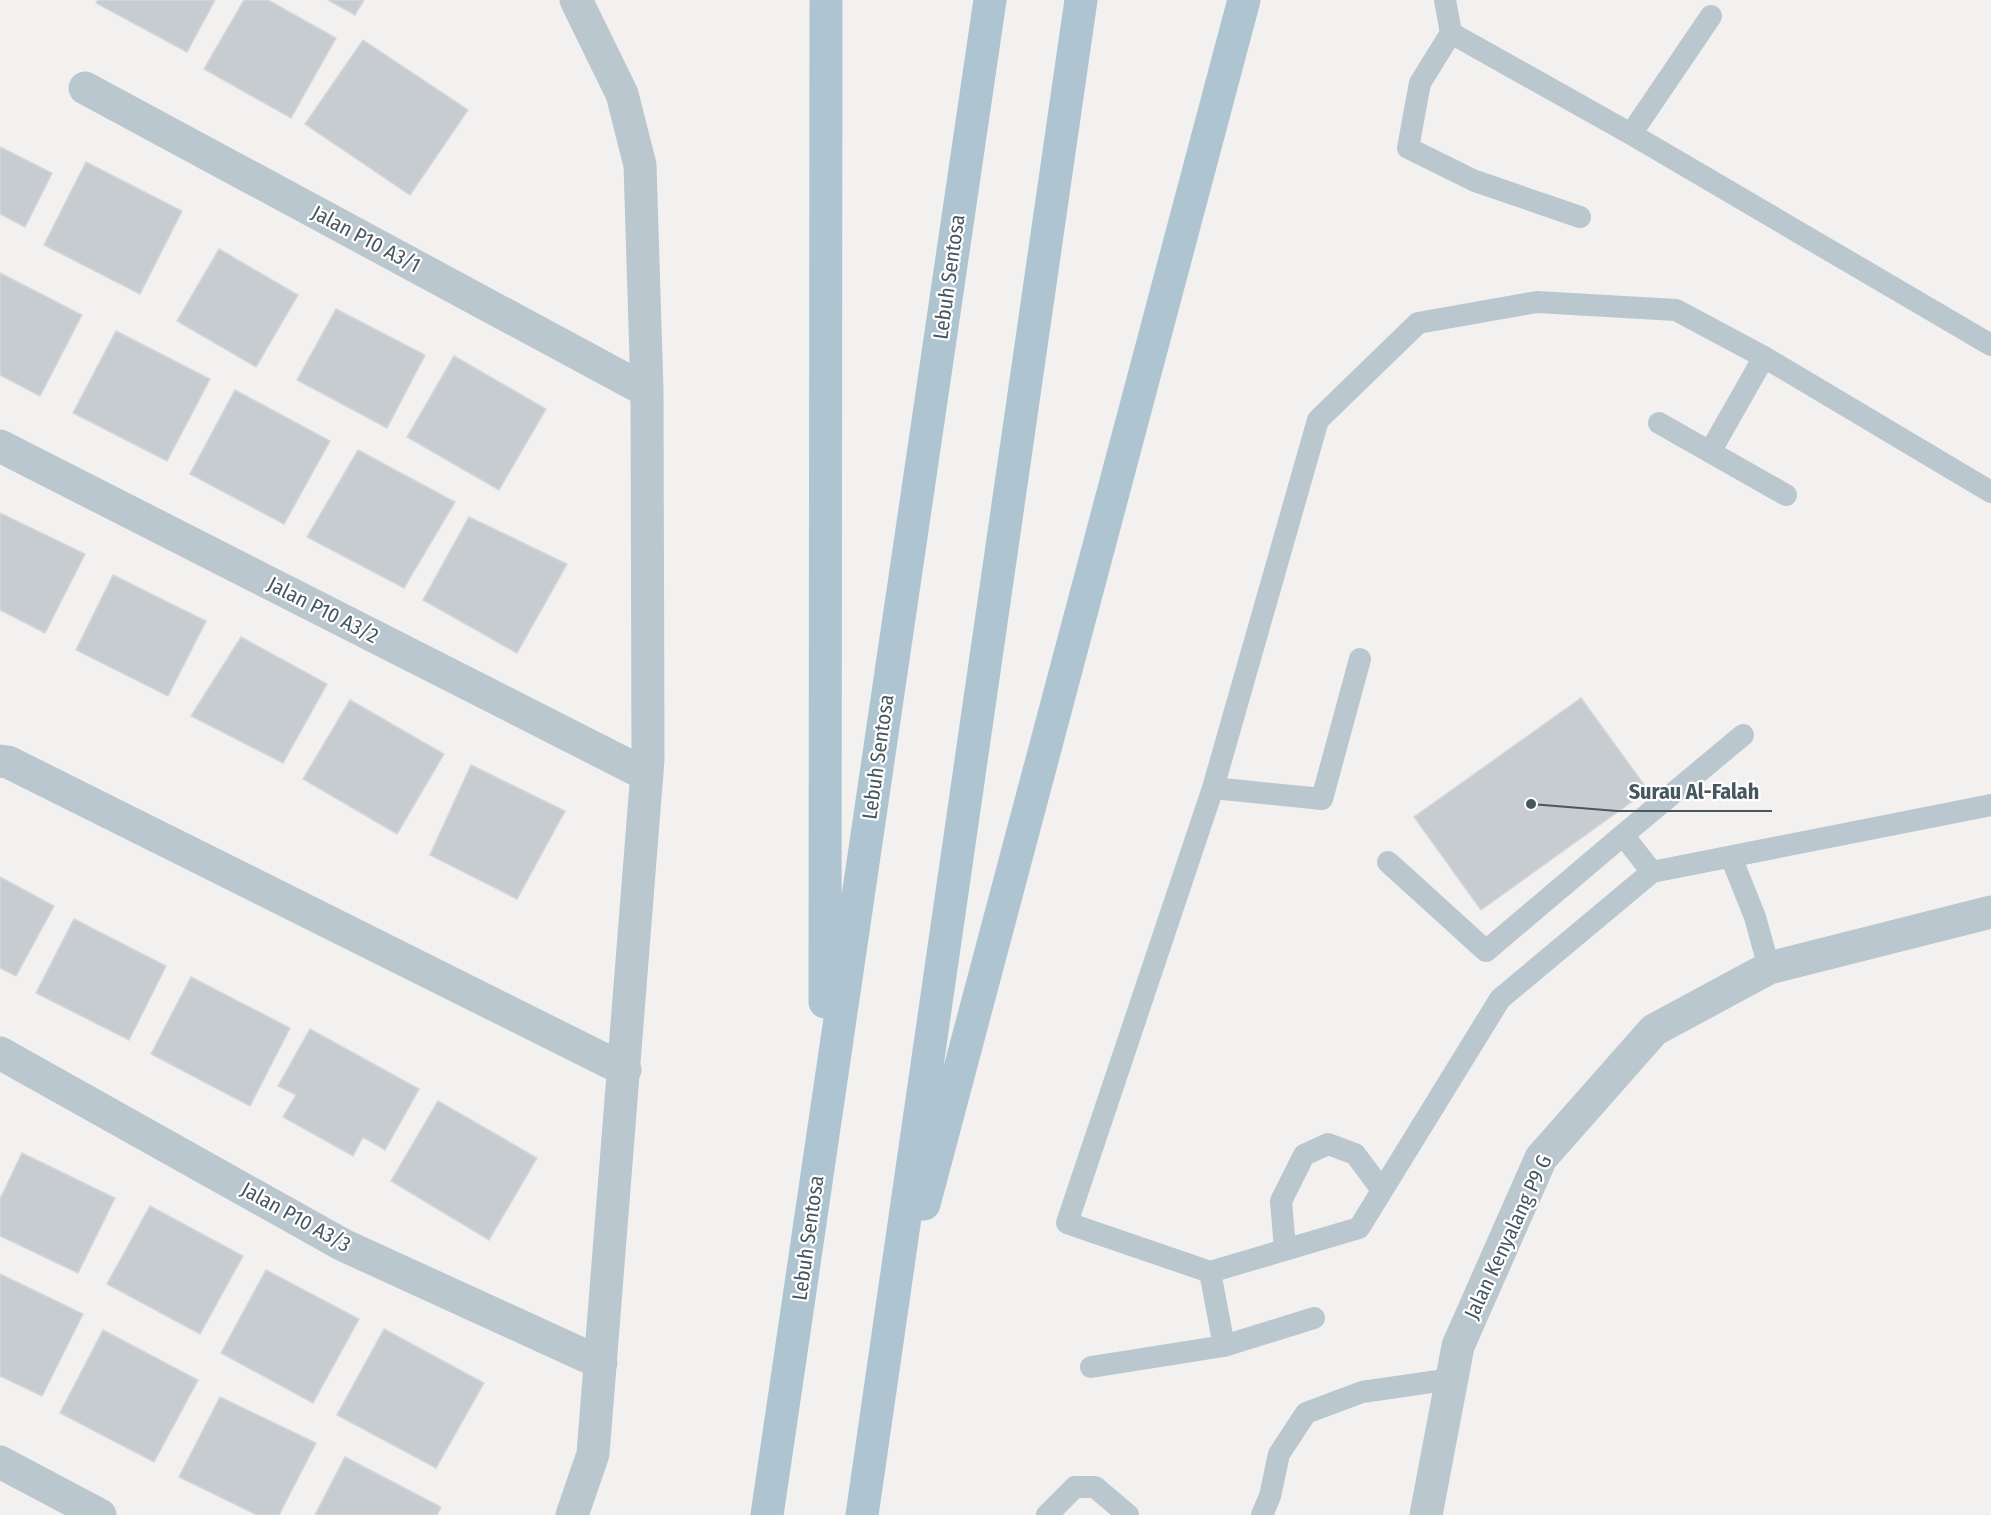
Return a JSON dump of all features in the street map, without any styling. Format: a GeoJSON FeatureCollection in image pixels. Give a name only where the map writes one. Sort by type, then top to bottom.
{"type":"FeatureCollection","features":[{"type":"Feature","properties":{"kind":"main road"},"geometry":{"type":"LineString","coordinates":[[825,1118],[826,0]]}},
{"type":"Feature","properties":{"kind":"main road","name":"Lebuh Sentosa"},"geometry":{"type":"LineString","coordinates":[[767,1515],[990,0]]}},
{"type":"Feature","properties":{"kind":"main road"},"geometry":{"type":"LineString","coordinates":[[862,1515],[1081,0]]}},
{"type":"Feature","properties":{"kind":"main road"},"geometry":{"type":"LineString","coordinates":[[884,1354],[1244,0]]}},
{"type":"Feature","properties":{"kind":"street"},"geometry":{"type":"LineString","coordinates":[[572,1515],[593,1454],[625,1070],[646,775],[647,391],[640,165],[622,94],[576,0]]}},
{"type":"Feature","properties":{"kind":"street","name":"Jalan P10 A3/1"},"geometry":{"type":"LineString","coordinates":[[85,88],[647,391]]}},
{"type":"Feature","properties":{"kind":"street","name":"Jalan P10 A3/2"},"geometry":{"type":"LineString","coordinates":[[0,446],[646,775]]}},
{"type":"Feature","properties":{"kind":"street"},"geometry":{"type":"LineString","coordinates":[[0,761],[8,762],[625,1070]]}},
{"type":"Feature","properties":{"kind":"street","name":"Jalan Kenyalang P9 G"},"geometry":{"type":"LineString","coordinates":[[1426,1515],[1458,1346],[1541,1158],[1654,1030],[1769,968],[1991,912]]}},
{"type":"Feature","properties":{"kind":"street","name":"Jalan P10 A3/3"},"geometry":{"type":"LineString","coordinates":[[0,1053],[343,1245],[601,1363]]}},
{"type":"Feature","properties":{"kind":"street"},"geometry":{"type":"LineString","coordinates":[[0,1462],[100,1515]]}},
{"type":"Feature","properties":{"kind":"lane"},"geometry":{"type":"LineString","coordinates":[[1445,0],[1451,33],[1420,83],[1408,148],[1475,181],[1581,217]]}},
{"type":"Feature","properties":{"kind":"lane"},"geometry":{"type":"LineString","coordinates":[[1631,134],[1711,16]]}},
{"type":"Feature","properties":{"kind":"lane"},"geometry":{"type":"LineString","coordinates":[[1451,33],[1631,134],[1991,345]]}},
{"type":"Feature","properties":{"kind":"lane"},"geometry":{"type":"LineString","coordinates":[[1991,492],[1764,357],[1676,310],[1538,302],[1418,323],[1318,420],[1213,788],[1067,1223],[1210,1272],[1359,1228],[1500,999],[1652,872],[1991,805]]}},
{"type":"Feature","properties":{"kind":"lane"},"geometry":{"type":"LineString","coordinates":[[1710,452],[1764,357]]}},
{"type":"Feature","properties":{"kind":"lane"},"geometry":{"type":"LineString","coordinates":[[1659,423],[1786,495]]}},
{"type":"Feature","properties":{"kind":"lane"},"geometry":{"type":"LineString","coordinates":[[1213,788],[1322,799],[1360,659]]}},
{"type":"Feature","properties":{"kind":"lane"},"geometry":{"type":"LineString","coordinates":[[1388,862],[1486,951],[1743,735]]}},
{"type":"Feature","properties":{"kind":"lane"},"geometry":{"type":"LineString","coordinates":[[1623,835],[1652,872]]}},
{"type":"Feature","properties":{"kind":"lane"},"geometry":{"type":"LineString","coordinates":[[1731,857],[1755,917],[1769,968]]}},
{"type":"Feature","properties":{"kind":"lane"},"geometry":{"type":"LineString","coordinates":[[1285,1249],[1281,1200],[1304,1155],[1328,1144],[1355,1154],[1382,1190]]}},
{"type":"Feature","properties":{"kind":"lane"},"geometry":{"type":"LineString","coordinates":[[1210,1272],[1224,1346]]}},
{"type":"Feature","properties":{"kind":"lane"},"geometry":{"type":"LineString","coordinates":[[1091,1367],[1224,1346],[1314,1318]]}},
{"type":"Feature","properties":{"kind":"lane"},"geometry":{"type":"LineString","coordinates":[[1262,1515],[1270,1496],[1279,1454],[1306,1413],[1362,1392],[1452,1379]]}},
{"type":"Feature","properties":{"kind":"lane"},"geometry":{"type":"LineString","coordinates":[[1047,1515],[1075,1487],[1095,1487],[1128,1515]]}},
{"type":"Feature","properties":{"kind":"building"},"geometry":{"type":"Polygon","coordinates":[[[98,0],[215,0],[187,52],[96,3],[98,0]]]}},
{"type":"Feature","properties":{"kind":"building"},"geometry":{"type":"Polygon","coordinates":[[[244,0],[268,0],[336,38],[291,118],[204,69],[244,0]]]}},
{"type":"Feature","properties":{"kind":"building"},"geometry":{"type":"Polygon","coordinates":[[[328,0],[364,0],[355,15],[328,0]]]}},
{"type":"Feature","properties":{"kind":"building"},"geometry":{"type":"Polygon","coordinates":[[[363,40],[468,110],[410,195],[305,124],[363,40]]]}},
{"type":"Feature","properties":{"kind":"building"},"geometry":{"type":"Polygon","coordinates":[[[0,147],[52,173],[25,227],[0,214],[0,147]]]}},
{"type":"Feature","properties":{"kind":"building"},"geometry":{"type":"Polygon","coordinates":[[[86,162],[182,211],[140,294],[44,245],[86,162]]]}},
{"type":"Feature","properties":{"kind":"building"},"geometry":{"type":"Polygon","coordinates":[[[219,249],[298,295],[256,367],[177,321],[219,249]]]}},
{"type":"Feature","properties":{"kind":"building"},"geometry":{"type":"Polygon","coordinates":[[[0,273],[82,315],[40,396],[0,375],[0,273]]]}},
{"type":"Feature","properties":{"kind":"building"},"geometry":{"type":"Polygon","coordinates":[[[336,309],[425,355],[387,428],[297,380],[336,309]]]}},
{"type":"Feature","properties":{"kind":"building"},"geometry":{"type":"Polygon","coordinates":[[[116,331],[210,379],[167,461],[73,413],[116,331]]]}},
{"type":"Feature","properties":{"kind":"building"},"geometry":{"type":"Polygon","coordinates":[[[454,356],[546,409],[499,490],[407,437],[454,356]]]}},
{"type":"Feature","properties":{"kind":"building"},"geometry":{"type":"Polygon","coordinates":[[[235,390],[330,441],[284,524],[190,474],[235,390]]]}},
{"type":"Feature","properties":{"kind":"building"},"geometry":{"type":"Polygon","coordinates":[[[358,450],[455,502],[404,588],[307,537],[358,450]]]}},
{"type":"Feature","properties":{"kind":"building"},"geometry":{"type":"Polygon","coordinates":[[[0,513],[85,554],[45,633],[0,610],[0,513]]]}},
{"type":"Feature","properties":{"kind":"building"},"geometry":{"type":"Polygon","coordinates":[[[469,517],[567,564],[517,653],[423,600],[469,517]]]}},
{"type":"Feature","properties":{"kind":"building"},"geometry":{"type":"Polygon","coordinates":[[[113,575],[206,621],[168,696],[76,650],[113,575]]]}},
{"type":"Feature","properties":{"kind":"building"},"geometry":{"type":"Polygon","coordinates":[[[241,637],[327,684],[283,763],[191,716],[241,637]]]}},
{"type":"Feature","properties":{"kind":"building"},"geometry":{"type":"Polygon","coordinates":[[[1581,698],[1648,790],[1481,910],[1414,817],[1581,698]]]}},
{"type":"Feature","properties":{"kind":"building"},"geometry":{"type":"Polygon","coordinates":[[[350,700],[444,754],[397,834],[303,779],[350,700]]]}},
{"type":"Feature","properties":{"kind":"building"},"geometry":{"type":"Polygon","coordinates":[[[471,765],[565,811],[517,899],[430,855],[471,765]]]}},
{"type":"Feature","properties":{"kind":"building"},"geometry":{"type":"Polygon","coordinates":[[[0,877],[54,906],[16,976],[0,968],[0,877]]]}},
{"type":"Feature","properties":{"kind":"building"},"geometry":{"type":"Polygon","coordinates":[[[74,919],[166,966],[129,1040],[36,993],[74,919]]]}},
{"type":"Feature","properties":{"kind":"building"},"geometry":{"type":"Polygon","coordinates":[[[191,977],[290,1028],[250,1106],[151,1054],[191,977]]]}},
{"type":"Feature","properties":{"kind":"building"},"geometry":{"type":"Polygon","coordinates":[[[310,1029],[419,1089],[385,1150],[363,1137],[353,1156],[283,1117],[296,1095],[278,1086],[310,1029]]]}},
{"type":"Feature","properties":{"kind":"building"},"geometry":{"type":"Polygon","coordinates":[[[438,1101],[537,1158],[489,1240],[391,1181],[438,1101]]]}},
{"type":"Feature","properties":{"kind":"building"},"geometry":{"type":"Polygon","coordinates":[[[22,1153],[115,1198],[78,1273],[0,1236],[0,1199],[22,1153]]]}},
{"type":"Feature","properties":{"kind":"building"},"geometry":{"type":"Polygon","coordinates":[[[150,1206],[243,1256],[200,1334],[107,1284],[150,1206]]]}},
{"type":"Feature","properties":{"kind":"building"},"geometry":{"type":"Polygon","coordinates":[[[266,1270],[359,1319],[313,1403],[221,1353],[266,1270]]]}},
{"type":"Feature","properties":{"kind":"building"},"geometry":{"type":"Polygon","coordinates":[[[0,1274],[83,1314],[42,1396],[0,1376],[0,1274]]]}},
{"type":"Feature","properties":{"kind":"building"},"geometry":{"type":"Polygon","coordinates":[[[384,1329],[484,1383],[436,1468],[337,1415],[384,1329]]]}},
{"type":"Feature","properties":{"kind":"building"},"geometry":{"type":"Polygon","coordinates":[[[103,1330],[198,1380],[154,1462],[60,1413],[103,1330]]]}},
{"type":"Feature","properties":{"kind":"building"},"geometry":{"type":"Polygon","coordinates":[[[220,1397],[316,1443],[279,1515],[257,1515],[179,1477],[220,1397]]]}},
{"type":"Feature","properties":{"kind":"building"},"geometry":{"type":"Polygon","coordinates":[[[345,1457],[441,1507],[437,1515],[315,1515],[345,1457]]]}},
{"type":"Feature","properties":{"kind":"place","name":"Surau Al-Falah"},"geometry":{"type":"Point","coordinates":[1531,804]}}]}
